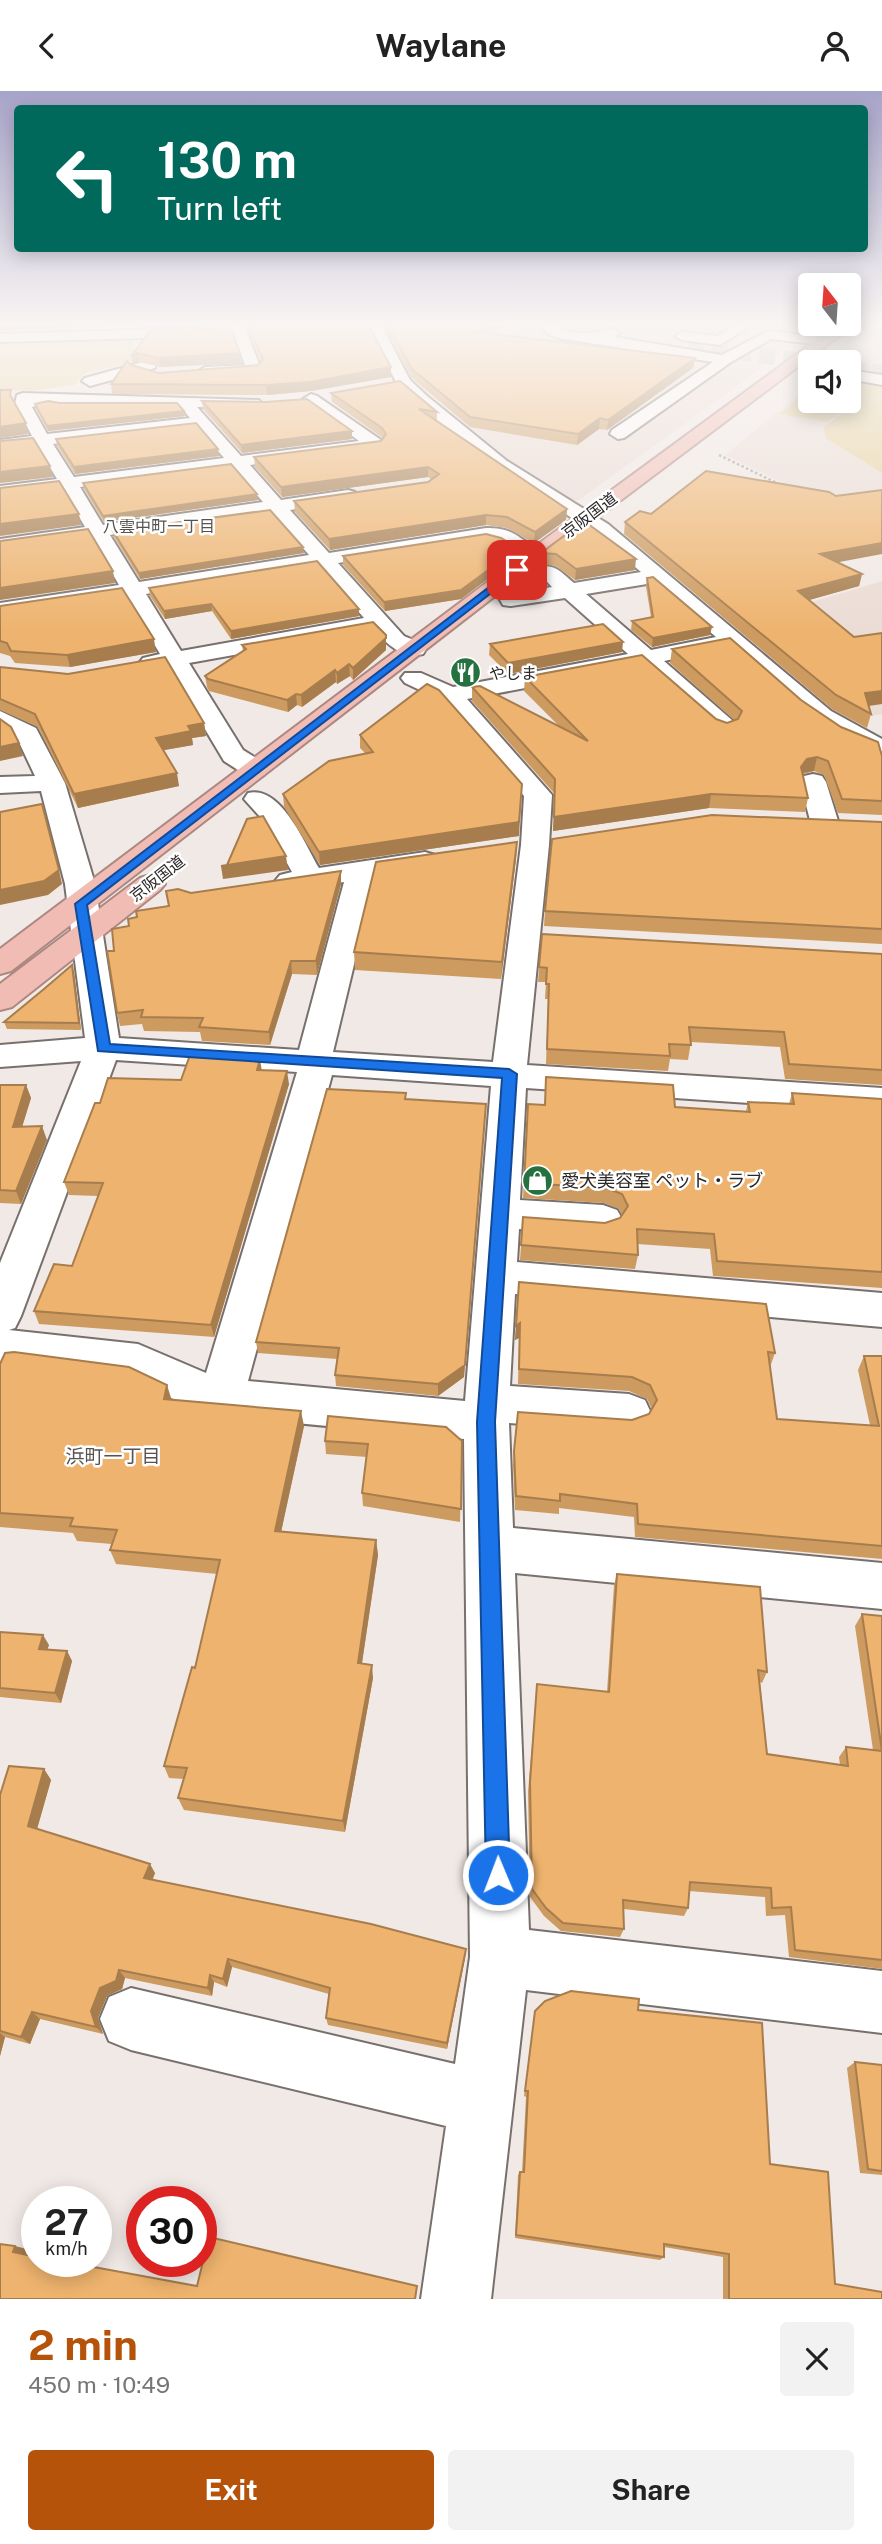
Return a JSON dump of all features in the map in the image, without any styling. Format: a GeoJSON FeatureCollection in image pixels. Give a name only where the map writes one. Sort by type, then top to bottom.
{"type":"FeatureCollection","features":[{"type":"Feature","properties":{"kind":"highway","name":"京阪国道"},"geometry":{"type":"LineString","coordinates":[[0,1000],[84,919],[255,769],[415,649],[542,563],[725,426]]}},
{"type":"Feature","properties":{"kind":"highway","name":"京阪国道"},"geometry":{"type":"LineString","coordinates":[[593,523],[725,426]]}},
{"type":"Feature","properties":{"kind":"highway","name":"京阪国道"},"geometry":{"type":"LineString","coordinates":[[390,696],[431,687],[542,563]]}},
{"type":"Feature","properties":{"kind":"highway","name":"京阪国道"},"geometry":{"type":"LineString","coordinates":[[0,964],[84,919],[171,867]]}},
{"type":"Feature","properties":{"kind":"street"},"geometry":{"type":"LineString","coordinates":[[40,426],[42,440],[233,755],[255,769]]}},
{"type":"Feature","properties":{"kind":"street"},"geometry":{"type":"LineString","coordinates":[[0,445],[159,426]]}},
{"type":"Feature","properties":{"kind":"street"},"geometry":{"type":"LineString","coordinates":[[206,426],[396,641],[415,649]]}},
{"type":"Feature","properties":{"kind":"street"},"geometry":{"type":"LineString","coordinates":[[0,492],[375,444],[346,426]]}},
{"type":"Feature","properties":{"kind":"street"},"geometry":{"type":"LineString","coordinates":[[452,426],[501,465],[593,523],[822,716],[859,738],[882,747]]}},
{"type":"Feature","properties":{"kind":"street"},"geometry":{"type":"LineString","coordinates":[[618,435],[631,426]]}},
{"type":"Feature","properties":{"kind":"street"},"geometry":{"type":"LineString","coordinates":[[304,453],[322,470]]}},
{"type":"Feature","properties":{"kind":"street"},"geometry":{"type":"LineString","coordinates":[[0,545],[368,493]]}},
{"type":"Feature","properties":{"kind":"street"},"geometry":{"type":"LineString","coordinates":[[477,515],[542,563],[569,591],[724,726]]}},
{"type":"Feature","properties":{"kind":"street"},"geometry":{"type":"LineString","coordinates":[[0,610],[323,558],[486,534],[503,534]]}},
{"type":"Feature","properties":{"kind":"street"},"geometry":{"type":"LineString","coordinates":[[207,554],[221,574]]}},
{"type":"Feature","properties":{"kind":"street"},"geometry":{"type":"LineString","coordinates":[[511,600],[656,576]]}},
{"type":"Feature","properties":{"kind":"street"},"geometry":{"type":"LineString","coordinates":[[123,668],[380,622]]}},
{"type":"Feature","properties":{"kind":"street"},"geometry":{"type":"LineString","coordinates":[[431,687],[646,657],[732,641]]}},
{"type":"Feature","properties":{"kind":"street"},"geometry":{"type":"LineString","coordinates":[[431,687],[538,795],[535,845],[537,936],[509,1074],[486,1412],[500,1957],[456,2299]]}},
{"type":"Feature","properties":{"kind":"street"},"geometry":{"type":"LineString","coordinates":[[0,718],[27,733],[52,783],[80,884],[103,1048],[52,1187],[0,1316]]}},
{"type":"Feature","properties":{"kind":"street"},"geometry":{"type":"LineString","coordinates":[[813,782],[824,823]]}},
{"type":"Feature","properties":{"kind":"street"},"geometry":{"type":"LineString","coordinates":[[0,785],[52,783]]}},
{"type":"Feature","properties":{"kind":"street"},"geometry":{"type":"LineString","coordinates":[[258,799],[274,815],[310,878]]}},
{"type":"Feature","properties":{"kind":"street"},"geometry":{"type":"LineString","coordinates":[[258,886],[455,857]]}},
{"type":"Feature","properties":{"kind":"street"},"geometry":{"type":"LineString","coordinates":[[221,1397],[316,1062],[362,871]]}},
{"type":"Feature","properties":{"kind":"street"},"geometry":{"type":"LineString","coordinates":[[0,1056],[103,1048],[882,1100]]}},
{"type":"Feature","properties":{"kind":"street"},"geometry":{"type":"LineString","coordinates":[[499,1213],[604,1220]]}},
{"type":"Feature","properties":{"kind":"street"},"geometry":{"type":"LineString","coordinates":[[495,1276],[882,1310]]}},
{"type":"Feature","properties":{"kind":"street"},"geometry":{"type":"LineString","coordinates":[[0,1346],[138,1362],[184,1384],[221,1397],[486,1412],[629,1413]]}},
{"type":"Feature","properties":{"kind":"street"},"geometry":{"type":"LineString","coordinates":[[489,1548],[882,1586]]}},
{"type":"Feature","properties":{"kind":"street"},"geometry":{"type":"LineString","coordinates":[[500,1957],[882,2002]]}},
{"type":"Feature","properties":{"kind":"street"},"geometry":{"type":"LineString","coordinates":[[131,2019],[481,2102]]}},
{"type":"Feature","properties":{"kind":"path"},"geometry":{"type":"LineString","coordinates":[[719,455],[782,486]]}},
{"type":"Feature","properties":{"kind":"shaded area"},"geometry":{"type":"Polygon","coordinates":[[[465,426],[682,426],[579,500],[569,500],[510,464],[465,426]]]}},
{"type":"Feature","properties":{"kind":"shaded area"},"geometry":{"type":"Polygon","coordinates":[[[760,426],[882,426],[882,530],[725,455],[760,426]]]}},
{"type":"Feature","properties":{"kind":"shaded area"},"geometry":{"type":"Polygon","coordinates":[[[825,426],[882,426],[882,473],[826,438],[825,426]]]}},
{"type":"Feature","properties":{"kind":"shaded area"},"geometry":{"type":"Polygon","coordinates":[[[882,581],[882,714],[848,720],[829,707],[860,704],[802,605],[882,581]]]}},
{"type":"Feature","properties":{"kind":"building"},"geometry":{"type":"Polygon","coordinates":[[[169,426],[199,426],[218,449],[74,467],[56,439],[169,426]]]}},
{"type":"Feature","properties":{"kind":"building"},"geometry":{"type":"Polygon","coordinates":[[[224,426],[345,426],[352,431],[241,445],[224,426]]]}},
{"type":"Feature","properties":{"kind":"building"},"geometry":{"type":"Polygon","coordinates":[[[379,426],[444,426],[567,509],[535,532],[507,517],[486,515],[329,539],[294,501],[428,482],[439,474],[428,467],[281,487],[254,457],[381,441],[386,434],[379,426]]]}},
{"type":"Feature","properties":{"kind":"building"},"geometry":{"type":"Polygon","coordinates":[[[527,426],[589,426],[578,434],[527,426]]]}},
{"type":"Feature","properties":{"kind":"building"},"geometry":{"type":"Polygon","coordinates":[[[33,438],[50,466],[0,472],[0,441],[33,438]]]}},
{"type":"Feature","properties":{"kind":"building"},"geometry":{"type":"Polygon","coordinates":[[[231,464],[257,494],[103,516],[83,483],[231,464]]]}},
{"type":"Feature","properties":{"kind":"building"},"geometry":{"type":"Polygon","coordinates":[[[706,471],[829,492],[836,496],[882,490],[882,543],[820,554],[862,574],[798,591],[854,637],[882,633],[882,691],[865,693],[871,714],[836,695],[625,522],[640,511],[651,514],[706,471]]]}},
{"type":"Feature","properties":{"kind":"building"},"geometry":{"type":"Polygon","coordinates":[[[59,481],[79,514],[0,524],[0,488],[59,481]]]}},
{"type":"Feature","properties":{"kind":"building"},"geometry":{"type":"Polygon","coordinates":[[[270,510],[303,547],[139,573],[113,531],[270,510]]]}},
{"type":"Feature","properties":{"kind":"building"},"geometry":{"type":"Polygon","coordinates":[[[584,521],[636,559],[576,569],[556,554],[541,553],[584,521]]]}},
{"type":"Feature","properties":{"kind":"building"},"geometry":{"type":"Polygon","coordinates":[[[88,529],[113,571],[0,588],[0,541],[88,529]]]}},
{"type":"Feature","properties":{"kind":"building"},"geometry":{"type":"Polygon","coordinates":[[[486,534],[501,538],[518,548],[461,590],[384,602],[343,556],[486,534]]]}},
{"type":"Feature","properties":{"kind":"building"},"geometry":{"type":"Polygon","coordinates":[[[317,561],[359,609],[231,631],[211,604],[164,611],[149,588],[317,561]]]}},
{"type":"Feature","properties":{"kind":"building"},"geometry":{"type":"Polygon","coordinates":[[[653,577],[712,627],[653,638],[632,621],[653,617],[647,578],[653,577]]]}},
{"type":"Feature","properties":{"kind":"building"},"geometry":{"type":"Polygon","coordinates":[[[122,588],[154,639],[67,655],[11,651],[7,643],[0,641],[0,606],[122,588]]]}},
{"type":"Feature","properties":{"kind":"building"},"geometry":{"type":"Polygon","coordinates":[[[373,622],[386,638],[353,668],[349,664],[337,673],[335,670],[301,695],[296,694],[287,700],[205,676],[246,649],[242,645],[373,622]]]}},
{"type":"Feature","properties":{"kind":"building"},"geometry":{"type":"Polygon","coordinates":[[[603,624],[623,642],[508,663],[490,644],[603,624]]]}},
{"type":"Feature","properties":{"kind":"building"},"geometry":{"type":"Polygon","coordinates":[[[730,638],[801,700],[841,727],[878,742],[882,756],[882,801],[842,799],[828,761],[817,757],[807,759],[801,767],[808,798],[711,794],[554,817],[555,779],[472,687],[480,686],[588,741],[525,677],[642,655],[716,719],[727,723],[738,719],[742,711],[672,649],[730,638]]]}},
{"type":"Feature","properties":{"kind":"building"},"geometry":{"type":"Polygon","coordinates":[[[165,657],[204,723],[188,726],[191,731],[156,738],[177,773],[74,794],[35,714],[0,699],[0,667],[68,674],[165,657]]]}},
{"type":"Feature","properties":{"kind":"building"},"geometry":{"type":"Polygon","coordinates":[[[427,684],[439,690],[522,784],[519,822],[319,852],[283,794],[329,761],[373,752],[360,735],[427,684]]]}},
{"type":"Feature","properties":{"kind":"building"},"geometry":{"type":"Polygon","coordinates":[[[0,719],[11,727],[19,743],[0,747],[0,719]]]}},
{"type":"Feature","properties":{"kind":"building"},"geometry":{"type":"Polygon","coordinates":[[[42,804],[59,870],[44,881],[0,890],[0,812],[42,804]]]}},
{"type":"Feature","properties":{"kind":"building"},"geometry":{"type":"Polygon","coordinates":[[[712,815],[882,822],[882,929],[545,911],[552,839],[712,815]]]}},
{"type":"Feature","properties":{"kind":"building"},"geometry":{"type":"Polygon","coordinates":[[[263,816],[286,856],[221,866],[227,865],[247,819],[263,816]]]}},
{"type":"Feature","properties":{"kind":"building"},"geometry":{"type":"Polygon","coordinates":[[[517,842],[502,962],[354,952],[376,862],[517,842]]]}},
{"type":"Feature","properties":{"kind":"building"},"geometry":{"type":"Polygon","coordinates":[[[341,871],[316,961],[291,961],[269,1032],[199,1027],[203,1018],[141,1017],[143,1010],[117,1013],[107,951],[114,951],[112,929],[129,926],[128,919],[137,917],[136,911],[169,906],[166,891],[178,889],[191,893],[341,871]]]}},
{"type":"Feature","properties":{"kind":"building"},"geometry":{"type":"Polygon","coordinates":[[[542,934],[882,954],[882,1070],[789,1064],[784,1032],[689,1027],[691,1045],[669,1044],[670,1056],[547,1049],[549,984],[546,984],[547,968],[539,967],[542,934]]]}},
{"type":"Feature","properties":{"kind":"building"},"geometry":{"type":"Polygon","coordinates":[[[72,965],[79,1023],[4,1022],[44,989],[72,965]]]}},
{"type":"Feature","properties":{"kind":"building"},"geometry":{"type":"Polygon","coordinates":[[[190,1055],[260,1059],[257,1070],[287,1071],[211,1325],[34,1311],[54,1264],[72,1266],[103,1183],[64,1182],[95,1103],[100,1103],[108,1078],[181,1080],[190,1055]]]}},
{"type":"Feature","properties":{"kind":"building"},"geometry":{"type":"Polygon","coordinates":[[[546,1077],[673,1085],[675,1107],[750,1112],[748,1102],[794,1104],[792,1093],[882,1099],[882,1272],[717,1261],[714,1234],[637,1229],[638,1255],[521,1245],[523,1217],[605,1223],[620,1218],[628,1206],[622,1194],[606,1188],[524,1183],[528,1104],[545,1105],[546,1077]]]}},
{"type":"Feature","properties":{"kind":"building"},"geometry":{"type":"Polygon","coordinates":[[[0,1085],[26,1085],[13,1127],[42,1126],[16,1191],[0,1190],[0,1085]]]}},
{"type":"Feature","properties":{"kind":"building"},"geometry":{"type":"Polygon","coordinates":[[[327,1089],[406,1093],[405,1099],[486,1104],[465,1365],[438,1384],[335,1375],[339,1348],[256,1342],[327,1089]]]}},
{"type":"Feature","properties":{"kind":"building"},"geometry":{"type":"Polygon","coordinates":[[[519,1282],[766,1304],[775,1353],[768,1352],[777,1419],[879,1426],[864,1356],[882,1356],[882,1546],[638,1524],[637,1504],[560,1494],[560,1501],[516,1496],[514,1451],[518,1412],[632,1420],[649,1414],[657,1400],[650,1385],[632,1377],[519,1369],[520,1323],[516,1326],[519,1282]]]}},
{"type":"Feature","properties":{"kind":"building"},"geometry":{"type":"Polygon","coordinates":[[[5,1353],[129,1367],[167,1385],[164,1399],[301,1411],[275,1531],[376,1540],[358,1663],[372,1665],[343,1821],[178,1798],[187,1768],[164,1766],[192,1667],[195,1668],[220,1560],[110,1550],[117,1530],[70,1526],[73,1518],[0,1513],[0,1364],[5,1353]]]}},
{"type":"Feature","properties":{"kind":"building"},"geometry":{"type":"Polygon","coordinates":[[[328,1416],[446,1427],[462,1441],[461,1509],[362,1493],[368,1444],[325,1441],[328,1416]]]}},
{"type":"Feature","properties":{"kind":"building"},"geometry":{"type":"Polygon","coordinates":[[[617,1574],[760,1587],[767,1672],[758,1670],[767,1754],[848,1766],[846,1747],[882,1751],[882,1960],[795,1950],[791,1907],[772,1908],[771,1888],[690,1882],[688,1908],[623,1900],[624,1929],[563,1923],[546,1908],[532,1889],[530,1782],[537,1684],[609,1692],[617,1574]]]}},
{"type":"Feature","properties":{"kind":"building"},"geometry":{"type":"Polygon","coordinates":[[[862,1614],[882,1616],[882,1751],[862,1614]]]}},
{"type":"Feature","properties":{"kind":"building"},"geometry":{"type":"Polygon","coordinates":[[[0,1632],[43,1635],[39,1649],[67,1651],[55,1693],[0,1688],[0,1632]]]}},
{"type":"Feature","properties":{"kind":"building"},"geometry":{"type":"Polygon","coordinates":[[[9,1766],[44,1769],[28,1826],[150,1864],[144,1878],[371,1924],[466,1949],[447,2043],[326,2018],[330,1988],[228,1959],[223,1979],[210,1975],[208,1988],[119,1970],[116,1981],[100,1988],[91,2011],[96,2027],[32,2012],[21,2037],[0,2031],[0,1795],[9,1766]]]}},
{"type":"Feature","properties":{"kind":"building"},"geometry":{"type":"Polygon","coordinates":[[[571,1991],[639,1999],[638,2010],[762,2023],[770,2164],[828,2172],[835,2284],[882,2292],[882,2299],[729,2299],[729,2254],[664,2244],[664,2257],[516,2235],[520,2172],[524,2172],[528,2091],[525,2091],[535,2011],[545,2001],[571,1991]]]}},
{"type":"Feature","properties":{"kind":"building"},"geometry":{"type":"Polygon","coordinates":[[[855,2062],[882,2065],[882,2171],[868,2169],[855,2062]]]}},
{"type":"Feature","properties":{"kind":"building"},"geometry":{"type":"Polygon","coordinates":[[[217,2239],[417,2286],[415,2299],[0,2299],[0,2244],[15,2246],[13,2252],[21,2254],[21,2277],[112,2277],[112,2270],[126,2273],[126,2277],[148,2277],[197,2286],[199,2277],[217,2277],[217,2239]]]}},
{"type":"Feature","properties":{"kind":"place","name":"やしま"},"geometry":{"type":"Point","coordinates":[466,673]}},
{"type":"Feature","properties":{"kind":"place","name":"愛犬美容室 ペット・ラブ"},"geometry":{"type":"Point","coordinates":[538,1181]}},
{"type":"Feature","properties":{"kind":"district","name":"八雲中町一丁目"},"geometry":{"type":"Point","coordinates":[159,526]}},
{"type":"Feature","properties":{"kind":"district","name":"浜町一丁目"},"geometry":{"type":"Point","coordinates":[113,1456]}},
{"type":"Feature","properties":{"kind":"route"},"geometry":{"type":"LineString","coordinates":[[498,1875],[486,1422],[509,1074],[103,1048],[81,904],[517,570]]}}]}
